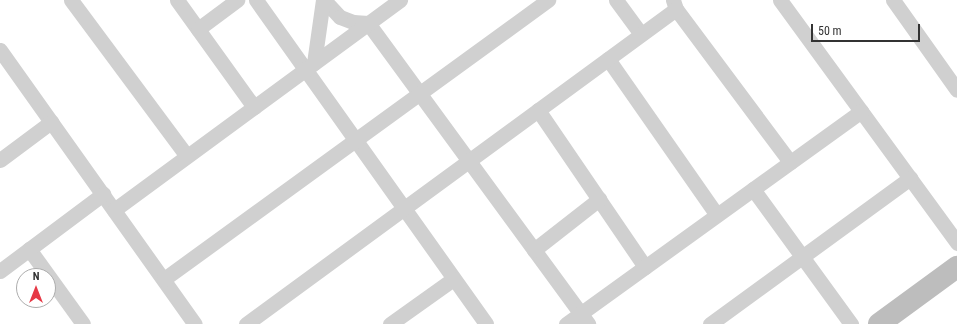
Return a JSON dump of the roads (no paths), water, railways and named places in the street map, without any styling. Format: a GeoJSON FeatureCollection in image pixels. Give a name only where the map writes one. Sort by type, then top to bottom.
{"type":"FeatureCollection","features":[{"type":"Feature","properties":{"kind":"street"},"geometry":{"type":"LineString","coordinates":[[71,0],[187,156]]}},
{"type":"Feature","properties":{"kind":"street"},"geometry":{"type":"LineString","coordinates":[[177,0],[254,107]]}},
{"type":"Feature","properties":{"kind":"street"},"geometry":{"type":"LineString","coordinates":[[198,29],[237,0]]}},
{"type":"Feature","properties":{"kind":"street"},"geometry":{"type":"LineString","coordinates":[[256,0],[309,67],[354,141],[486,324]]}},
{"type":"Feature","properties":{"kind":"street"},"geometry":{"type":"LineString","coordinates":[[309,67],[324,0]]}},
{"type":"Feature","properties":{"kind":"street"},"geometry":{"type":"LineString","coordinates":[[324,0],[340,17],[353,22],[368,23],[584,319]]}},
{"type":"Feature","properties":{"kind":"street"},"geometry":{"type":"LineString","coordinates":[[114,210],[400,0]]}},
{"type":"Feature","properties":{"kind":"street"},"geometry":{"type":"LineString","coordinates":[[164,280],[548,0]]}},
{"type":"Feature","properties":{"kind":"street"},"geometry":{"type":"LineString","coordinates":[[616,0],[641,34]]}},
{"type":"Feature","properties":{"kind":"street"},"geometry":{"type":"LineString","coordinates":[[893,0],[957,90]]}},
{"type":"Feature","properties":{"kind":"street"},"geometry":{"type":"LineString","coordinates":[[787,2],[861,111],[957,243]]}},
{"type":"Feature","properties":{"kind":"street"},"geometry":{"type":"LineString","coordinates":[[246,324],[608,59],[641,34],[675,4],[790,162]]}},
{"type":"Feature","properties":{"kind":"street"},"geometry":{"type":"LineString","coordinates":[[0,50],[196,324]]}},
{"type":"Feature","properties":{"kind":"street"},"geometry":{"type":"LineString","coordinates":[[608,59],[717,215]]}},
{"type":"Feature","properties":{"kind":"street"},"geometry":{"type":"LineString","coordinates":[[538,110],[645,267]]}},
{"type":"Feature","properties":{"kind":"street"},"geometry":{"type":"LineString","coordinates":[[566,324],[584,319],[645,267],[861,111]]}},
{"type":"Feature","properties":{"kind":"street"},"geometry":{"type":"LineString","coordinates":[[0,160],[51,122]]}},
{"type":"Feature","properties":{"kind":"street"},"geometry":{"type":"LineString","coordinates":[[710,324],[910,178]]}},
{"type":"Feature","properties":{"kind":"street"},"geometry":{"type":"LineString","coordinates":[[753,189],[851,324]]}},
{"type":"Feature","properties":{"kind":"street"},"geometry":{"type":"LineString","coordinates":[[0,271],[103,194]]}},
{"type":"Feature","properties":{"kind":"street"},"geometry":{"type":"LineString","coordinates":[[534,250],[599,199]]}},
{"type":"Feature","properties":{"kind":"street"},"geometry":{"type":"LineString","coordinates":[[29,249],[84,324]]}},
{"type":"Feature","properties":{"kind":"street"},"geometry":{"type":"LineString","coordinates":[[879,324],[957,267]]}},
{"type":"Feature","properties":{"kind":"street"},"geometry":{"type":"LineString","coordinates":[[390,324],[453,278]]}}]}
